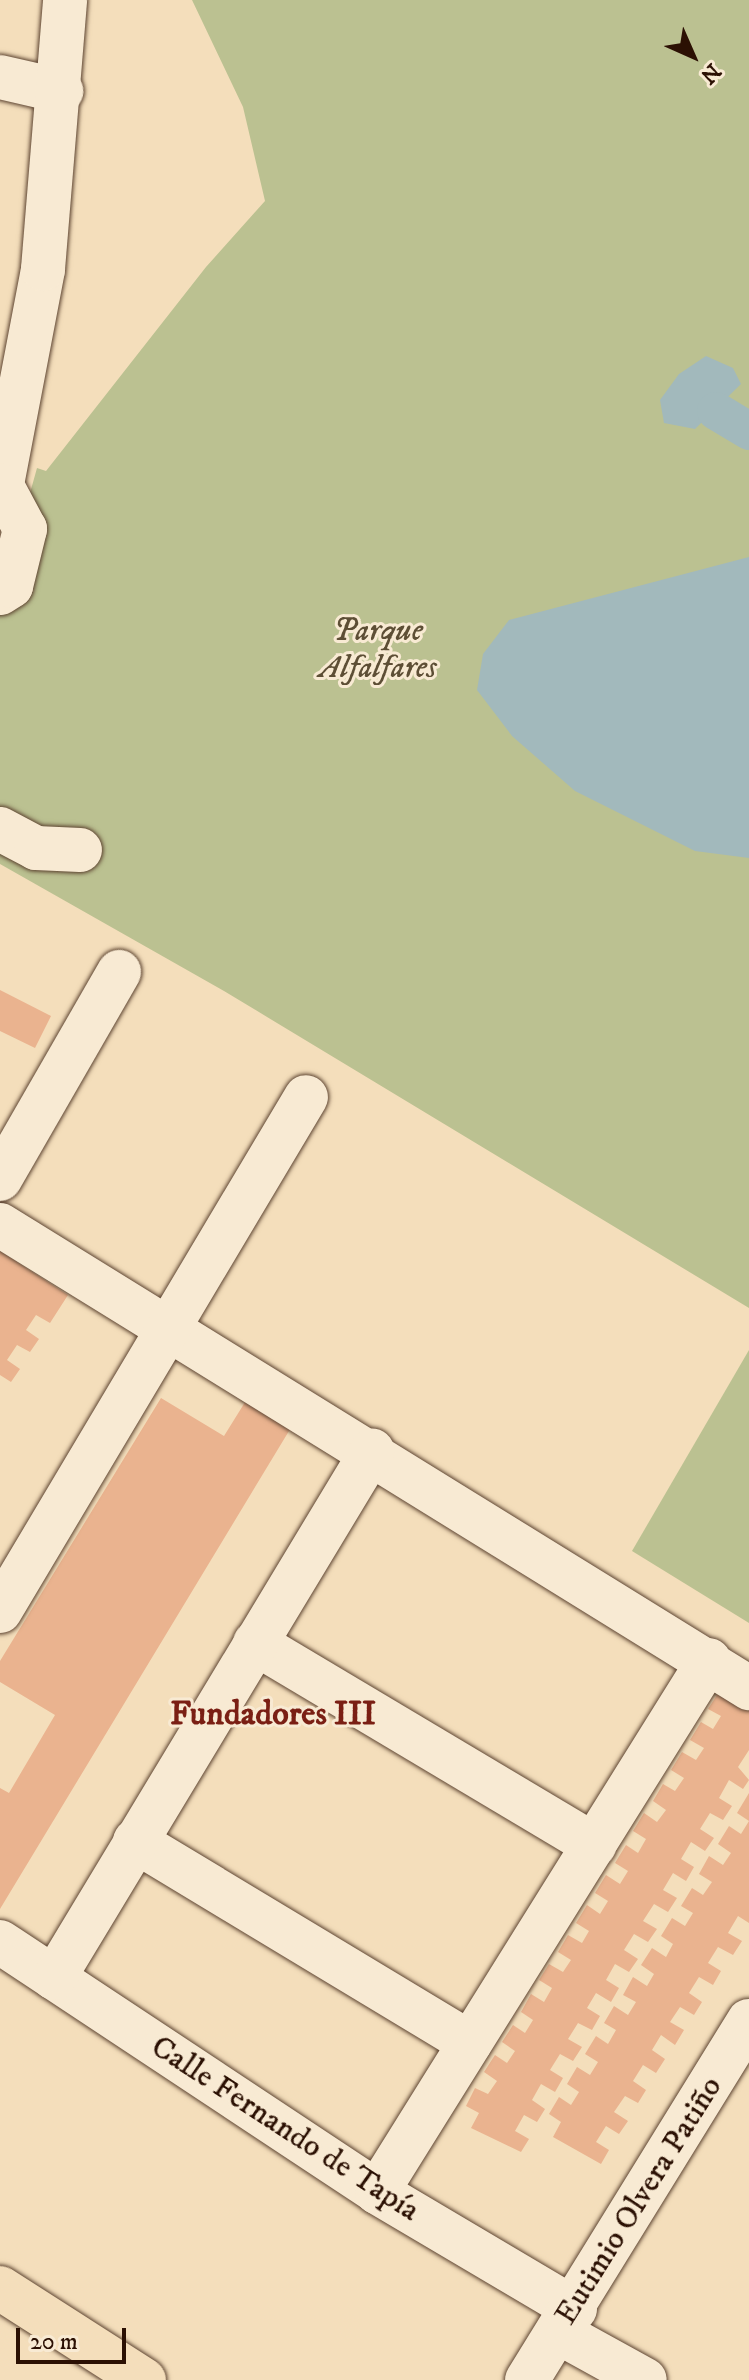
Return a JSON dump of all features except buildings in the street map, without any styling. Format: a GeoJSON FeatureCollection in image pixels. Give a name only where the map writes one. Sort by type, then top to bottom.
{"type":"FeatureCollection","features":[{"type":"Feature","properties":{"kind":"main road"},"geometry":{"type":"LineString","coordinates":[[0,2288],[144,2380]]}},
{"type":"Feature","properties":{"kind":"street"},"geometry":{"type":"LineString","coordinates":[[0,593],[11,586],[25,529],[1,491],[43,269],[61,91],[65,0]]}},
{"type":"Feature","properties":{"kind":"street"},"geometry":{"type":"LineString","coordinates":[[0,77],[61,91]]}},
{"type":"Feature","properties":{"kind":"street"},"geometry":{"type":"LineString","coordinates":[[0,829],[36,848],[80,850]]}},
{"type":"Feature","properties":{"kind":"street"},"geometry":{"type":"LineString","coordinates":[[0,1179],[119,972]]}},
{"type":"Feature","properties":{"kind":"street"},"geometry":{"type":"LineString","coordinates":[[0,1611],[171,1329],[306,1097]]}},
{"type":"Feature","properties":{"kind":"street"},"geometry":{"type":"LineString","coordinates":[[0,1225],[372,1451],[709,1660],[749,1688]]}},
{"type":"Feature","properties":{"kind":"street"},"geometry":{"type":"LineString","coordinates":[[54,1978],[372,1451]]}},
{"type":"Feature","properties":{"kind":"street"},"geometry":{"type":"LineString","coordinates":[[255,1643],[594,1845]]}},
{"type":"Feature","properties":{"kind":"street"},"geometry":{"type":"LineString","coordinates":[[377,2192],[709,1660]]}},
{"type":"Feature","properties":{"kind":"street"},"geometry":{"type":"LineString","coordinates":[[135,1841],[470,2043]]}},
{"type":"Feature","properties":{"kind":"street","name":"Calle Fernando de Tapía"},"geometry":{"type":"LineString","coordinates":[[0,1942],[377,2192],[566,2321],[645,2380]]}},
{"type":"Feature","properties":{"kind":"street","name":"Eutimio Olvera Patiño"},"geometry":{"type":"LineString","coordinates":[[527,2380],[749,2021]]}},
{"type":"Feature","properties":{"kind":"green space","name":"Parque Alfalfares"},"geometry":{"type":"Polygon","coordinates":[[[192,0],[749,0],[749,1308],[224,991],[0,864],[0,601],[37,468],[46,471],[206,267],[265,201],[243,107],[192,0]]]}},
{"type":"Feature","properties":{"kind":"green space"},"geometry":{"type":"Polygon","coordinates":[[[749,1350],[749,1623],[632,1551],[749,1350]]]}},
{"type":"Feature","properties":{"kind":"water"},"geometry":{"type":"Polygon","coordinates":[[[706,356],[733,368],[741,384],[695,429],[664,423],[660,400],[679,374],[706,356]]]}},
{"type":"Feature","properties":{"kind":"water"},"geometry":{"type":"Polygon","coordinates":[[[749,557],[749,858],[695,851],[575,791],[512,736],[477,690],[483,654],[509,620],[749,557]]]}},
{"type":"Feature","properties":{"kind":"waterway"},"geometry":{"type":"LineString","coordinates":[[716,411],[749,431]]}},
{"type":"Feature","properties":{"kind":"district","name":"Fundadores III"},"geometry":{"type":"Point","coordinates":[273,1715]}}]}
